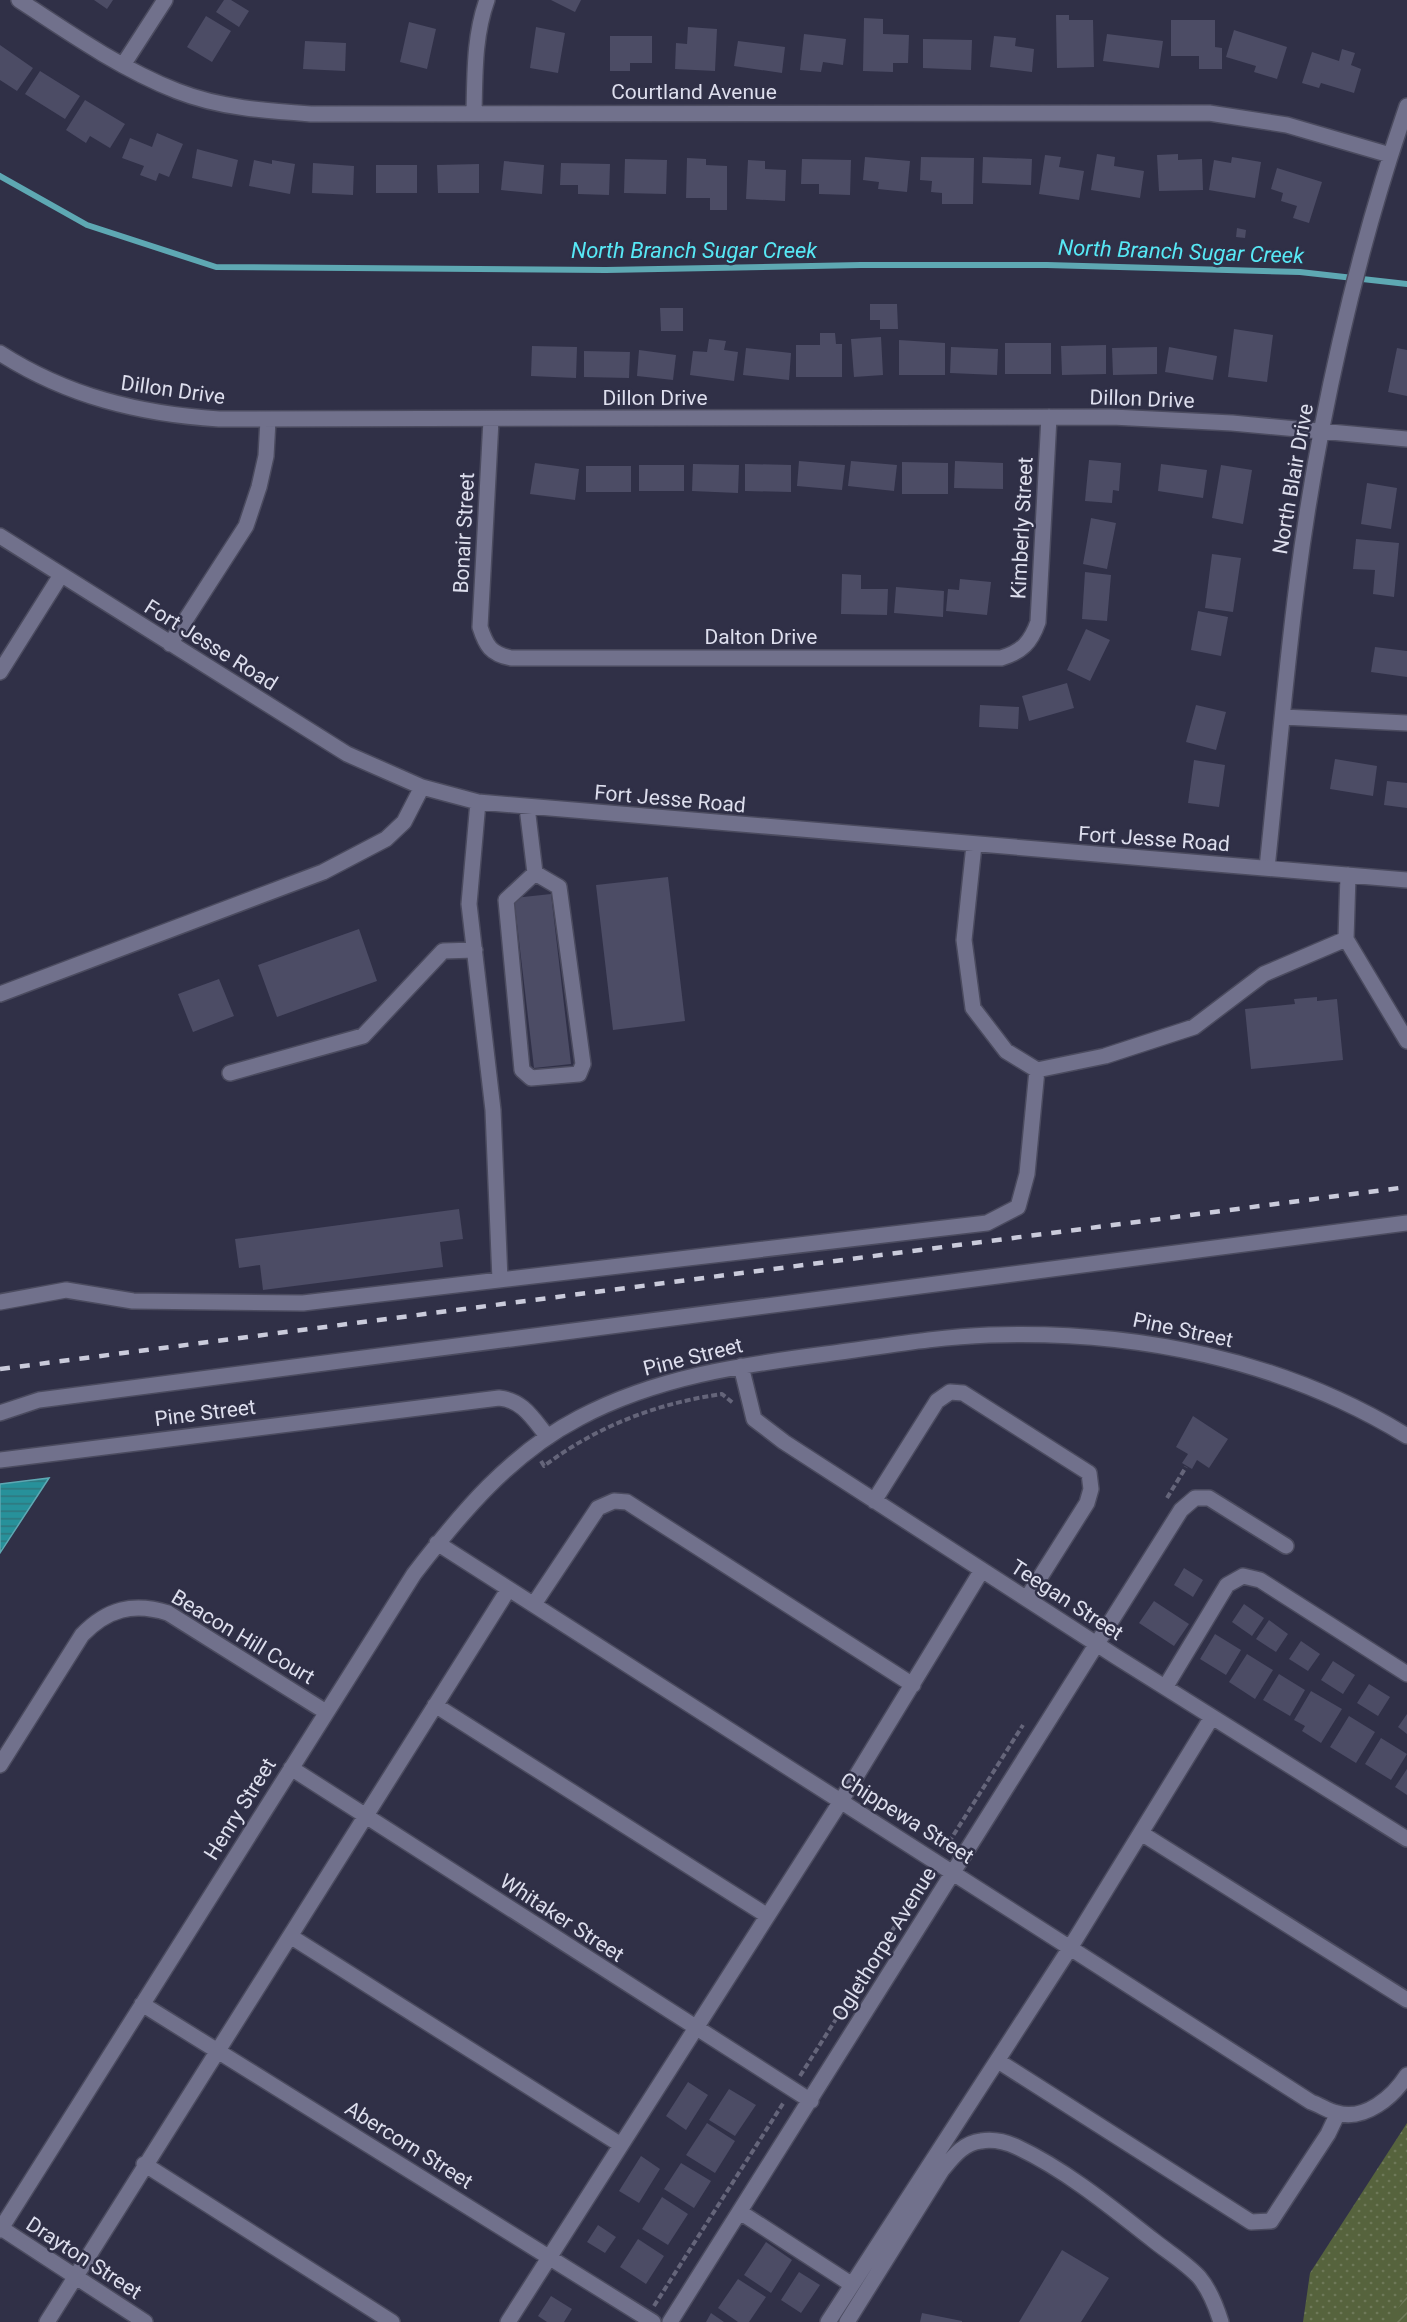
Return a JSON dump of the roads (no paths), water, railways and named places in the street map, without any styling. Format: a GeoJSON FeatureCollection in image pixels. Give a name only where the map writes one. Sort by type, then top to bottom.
{"type":"FeatureCollection","features":[{"type":"Feature","properties":{"kind":"street","name":"Courtland Avenue"},"geometry":{"type":"LineString","coordinates":[[18,0],[123,65],[178,92],[261,111],[312,114],[474,112],[1209,113],[1287,125],[1390,155]]}},
{"type":"Feature","properties":{"kind":"street"},"geometry":{"type":"LineString","coordinates":[[123,65],[165,0]]}},
{"type":"Feature","properties":{"kind":"street"},"geometry":{"type":"LineString","coordinates":[[474,112],[475,60],[487,0]]}},
{"type":"Feature","properties":{"kind":"street","name":"North Blair Drive"},"geometry":{"type":"LineString","coordinates":[[1268,868],[1297,584],[1322,431],[1347,319],[1390,155],[1407,106]]}},
{"type":"Feature","properties":{"kind":"street","name":"Dillon Drive"},"geometry":{"type":"LineString","coordinates":[[0,353],[42,377],[81,394],[132,409],[178,416],[268,420],[1049,417],[1232,423],[1407,439]]}},
{"type":"Feature","properties":{"kind":"street","name":"Kimberly Street"},"geometry":{"type":"LineString","coordinates":[[1031,639],[1038,622],[1049,417]]}},
{"type":"Feature","properties":{"kind":"street"},"geometry":{"type":"LineString","coordinates":[[170,644],[246,526],[266,456],[268,420]]}},
{"type":"Feature","properties":{"kind":"street","name":"Bonair Street"},"geometry":{"type":"LineString","coordinates":[[488,647],[480,627],[491,420]]}},
{"type":"Feature","properties":{"kind":"street","name":"Fort Jesse Road"},"geometry":{"type":"LineString","coordinates":[[0,536],[347,754],[422,787],[478,802],[1407,880]]}},
{"type":"Feature","properties":{"kind":"street"},"geometry":{"type":"LineString","coordinates":[[0,672],[61,575]]}},
{"type":"Feature","properties":{"kind":"street","name":"Dalton Drive"},"geometry":{"type":"LineString","coordinates":[[488,647],[497,655],[511,658],[1001,658],[1013,655],[1031,639]]}},
{"type":"Feature","properties":{"kind":"street"},"geometry":{"type":"LineString","coordinates":[[1283,717],[1407,723]]}},
{"type":"Feature","properties":{"kind":"street"},"geometry":{"type":"LineString","coordinates":[[0,994],[322,872],[386,839],[404,822],[422,787]]}},
{"type":"Feature","properties":{"kind":"street"},"geometry":{"type":"LineString","coordinates":[[478,802],[469,904],[493,1110],[500,1280]]}},
{"type":"Feature","properties":{"kind":"street"},"geometry":{"type":"LineString","coordinates":[[527,807],[535,873]]}},
{"type":"Feature","properties":{"kind":"street"},"geometry":{"type":"LineString","coordinates":[[974,845],[964,940],[973,1008],[1006,1051],[1037,1070],[1105,1056],[1194,1026],[1264,974],[1346,939]]}},
{"type":"Feature","properties":{"kind":"street"},"geometry":{"type":"LineString","coordinates":[[535,873],[559,887],[583,1064],[579,1074],[531,1078],[522,1070],[506,900],[535,873]]}},
{"type":"Feature","properties":{"kind":"street"},"geometry":{"type":"LineString","coordinates":[[1348,875],[1346,939],[1407,1041]]}},
{"type":"Feature","properties":{"kind":"street"},"geometry":{"type":"LineString","coordinates":[[230,1073],[363,1036],[443,951],[474,950]]}},
{"type":"Feature","properties":{"kind":"street"},"geometry":{"type":"LineString","coordinates":[[0,1302],[66,1290],[133,1301],[303,1303],[987,1223],[1018,1207],[1027,1174],[1037,1070]]}},
{"type":"Feature","properties":{"kind":"street"},"geometry":{"type":"LineString","coordinates":[[0,1413],[39,1400],[1407,1222]]}},
{"type":"Feature","properties":{"kind":"street","name":"Pine Street"},"geometry":{"type":"LineString","coordinates":[[0,1460],[499,1398],[512,1399],[523,1406],[548,1437],[580,1417],[631,1395],[692,1375],[741,1366],[987,1335],[1108,1337],[1198,1352],[1310,1386],[1407,1436]]}},
{"type":"Feature","properties":{"kind":"street","name":"Teegan Street"},"geometry":{"type":"LineString","coordinates":[[741,1366],[754,1419],[784,1442],[1098,1645],[1407,1839]]}},
{"type":"Feature","properties":{"kind":"street"},"geometry":{"type":"LineString","coordinates":[[874,1501],[937,1401],[950,1392],[963,1392],[1089,1473],[1092,1489],[1087,1503],[1027,1598]]}},
{"type":"Feature","properties":{"kind":"street","name":"Henry Street"},"geometry":{"type":"LineString","coordinates":[[1,2229],[414,1574],[437,1543],[498,1475],[548,1437]]}},
{"type":"Feature","properties":{"kind":"street","name":"Oglethorpe Avenue"},"geometry":{"type":"LineString","coordinates":[[670,2322],[812,2101],[1181,1510],[1195,1498],[1214,1500],[1286,1546]]}},
{"type":"Feature","properties":{"kind":"street"},"geometry":{"type":"LineString","coordinates":[[534,1604],[598,1508],[614,1501],[627,1502],[913,1685]]}},
{"type":"Feature","properties":{"kind":"street","name":"Chippewa Street"},"geometry":{"type":"LineString","coordinates":[[437,1543],[1311,2102],[1338,2113],[1358,2115],[1395,2093],[1407,2075]]}},
{"type":"Feature","properties":{"kind":"street"},"geometry":{"type":"LineString","coordinates":[[508,2322],[766,1914],[841,1801],[982,1570]]}},
{"type":"Feature","properties":{"kind":"street"},"geometry":{"type":"LineString","coordinates":[[1166,1686],[1227,1585],[1243,1576],[1260,1580],[1407,1674]]}},
{"type":"Feature","properties":{"kind":"street"},"geometry":{"type":"LineString","coordinates":[[47,2322],[144,2164],[219,2052],[508,1590]]}},
{"type":"Feature","properties":{"kind":"street","name":"Beacon Hill Court"},"geometry":{"type":"LineString","coordinates":[[0,1765],[82,1635],[95,1622],[111,1612],[129,1607],[150,1607],[168,1613],[326,1712]]}},
{"type":"Feature","properties":{"kind":"street"},"geometry":{"type":"LineString","coordinates":[[435,1705],[766,1914]]}},
{"type":"Feature","properties":{"kind":"street"},"geometry":{"type":"LineString","coordinates":[[828,2322],[1070,1948],[1212,1717]]}},
{"type":"Feature","properties":{"kind":"street","name":"Whitaker Street"},"geometry":{"type":"LineString","coordinates":[[291,1768],[694,2028],[812,2101]]}},
{"type":"Feature","properties":{"kind":"street"},"geometry":{"type":"LineString","coordinates":[[1141,1833],[1407,2000]]}},
{"type":"Feature","properties":{"kind":"street"},"geometry":{"type":"LineString","coordinates":[[290,1936],[621,2145]]}},
{"type":"Feature","properties":{"kind":"street","name":"Abercorn Street"},"geometry":{"type":"LineString","coordinates":[[142,2004],[653,2322]]}},
{"type":"Feature","properties":{"kind":"street"},"geometry":{"type":"LineString","coordinates":[[998,2061],[1251,2222],[1271,2221],[1328,2134],[1338,2113]]}},
{"type":"Feature","properties":{"kind":"street"},"geometry":{"type":"LineString","coordinates":[[847,2322],[942,2170],[956,2153],[968,2145],[993,2141],[1018,2148],[1061,2174],[1108,2205],[1177,2259],[1199,2278],[1213,2298],[1221,2322]]}},
{"type":"Feature","properties":{"kind":"street"},"geometry":{"type":"LineString","coordinates":[[144,2164],[392,2322]]}},
{"type":"Feature","properties":{"kind":"street"},"geometry":{"type":"LineString","coordinates":[[740,2212],[851,2284]]}},
{"type":"Feature","properties":{"kind":"street","name":"Drayton Street"},"geometry":{"type":"LineString","coordinates":[[1,2229],[145,2322]]}},
{"type":"Feature","properties":{"kind":"waterway","name":"North Branch Sugar Creek"},"geometry":{"type":"LineString","coordinates":[[0,176],[87,225],[216,267],[606,270],[861,265],[1047,265],[1300,272],[1407,284]]}},
{"type":"Feature","properties":{"kind":"railway"},"geometry":{"type":"LineString","coordinates":[[0,1369],[1407,1187]]}}]}
